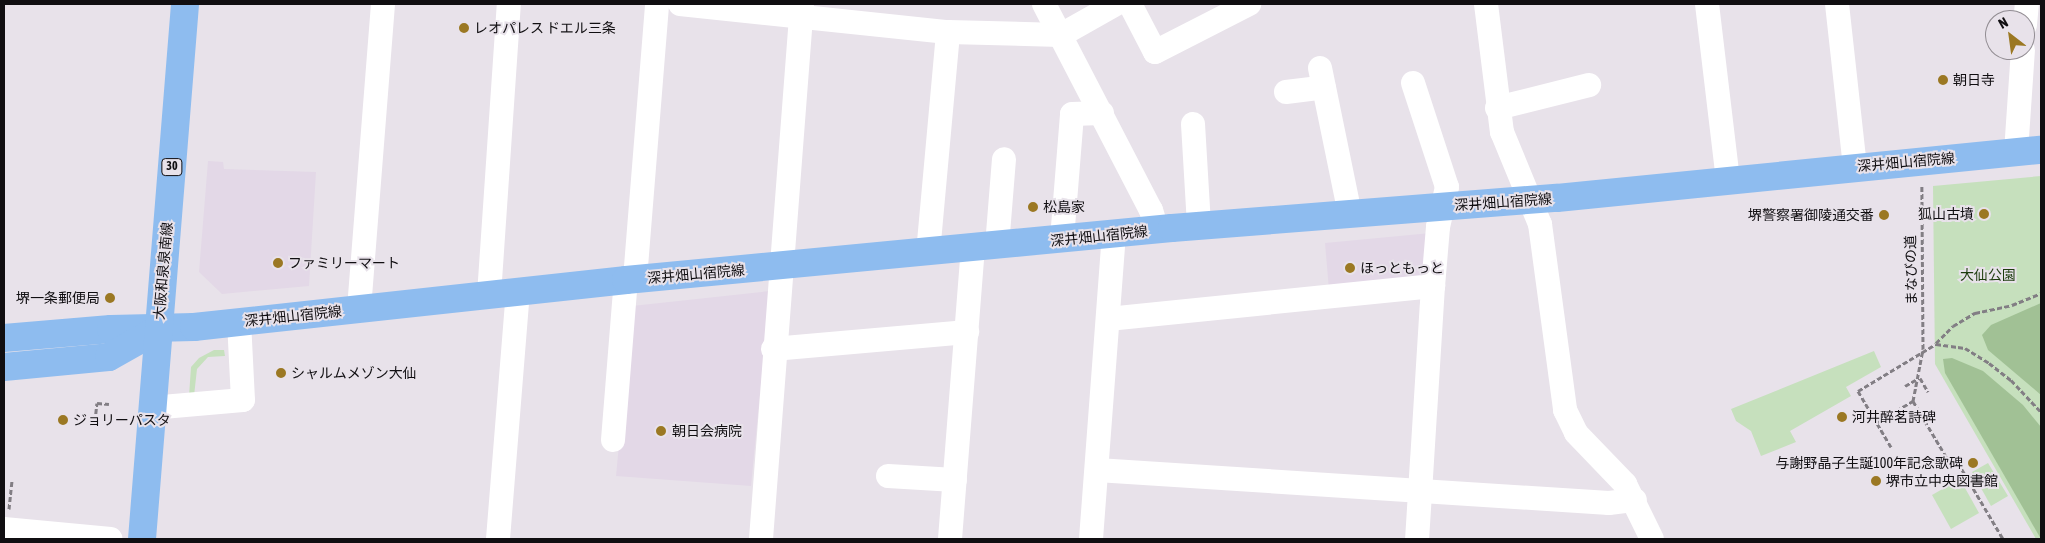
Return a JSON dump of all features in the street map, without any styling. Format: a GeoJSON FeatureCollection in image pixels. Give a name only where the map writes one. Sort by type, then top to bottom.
{"type":"FeatureCollection","features":[{"type":"Feature","properties":{"kind":"main road","name":"大阪和泉泉南線"},"geometry":{"type":"LineString","coordinates":[[142,539],[151,408],[185,4]]}},
{"type":"Feature","properties":{"kind":"main road","name":"深井畑山宿院線"},"geometry":{"type":"LineString","coordinates":[[4,338],[111,329],[158,329],[239,322],[630,280],[1199,226],[1532,200],[2028,151]]}},
{"type":"Feature","properties":{"kind":"main road","name":"深井畑山宿院線"},"geometry":{"type":"LineString","coordinates":[[4,367],[109,357],[158,329]]}},
{"type":"Feature","properties":{"kind":"street"},"geometry":{"type":"LineString","coordinates":[[359,309],[383,4]]}},
{"type":"Feature","properties":{"kind":"street"},"geometry":{"type":"LineString","coordinates":[[489,295],[509,4]]}},
{"type":"Feature","properties":{"kind":"street"},"geometry":{"type":"LineString","coordinates":[[613,440],[656,4]]}},
{"type":"Feature","properties":{"kind":"street"},"geometry":{"type":"LineString","coordinates":[[680,4],[802,11],[948,32],[1060,35],[1116,4]]}},
{"type":"Feature","properties":{"kind":"street"},"geometry":{"type":"LineString","coordinates":[[1044,4],[1151,210],[1157,230]]}},
{"type":"Feature","properties":{"kind":"street"},"geometry":{"type":"LineString","coordinates":[[1130,4],[1156,52],[1249,4]]}},
{"type":"Feature","properties":{"kind":"street"},"geometry":{"type":"LineString","coordinates":[[1486,4],[1497,108],[1505,140],[1532,200],[1540,224],[1565,410],[1576,433],[1614,470],[1635,500],[1652,539]]}},
{"type":"Feature","properties":{"kind":"street"},"geometry":{"type":"LineString","coordinates":[[1707,4],[1728,180]]}},
{"type":"Feature","properties":{"kind":"street"},"geometry":{"type":"LineString","coordinates":[[1837,4],[1855,167]]}},
{"type":"Feature","properties":{"kind":"street"},"geometry":{"type":"LineString","coordinates":[[761,539],[773,349],[802,11]]}},
{"type":"Feature","properties":{"kind":"street"},"geometry":{"type":"LineString","coordinates":[[928,253],[948,32]]}},
{"type":"Feature","properties":{"kind":"street"},"geometry":{"type":"LineString","coordinates":[[2023,60],[2028,151]]}},
{"type":"Feature","properties":{"kind":"street"},"geometry":{"type":"LineString","coordinates":[[1286,92],[1322,77],[1350,214]]}},
{"type":"Feature","properties":{"kind":"street"},"geometry":{"type":"LineString","coordinates":[[1413,83],[1446,187],[1433,286],[1421,492],[1416,539]]}},
{"type":"Feature","properties":{"kind":"street"},"geometry":{"type":"LineString","coordinates":[[1497,108],[1589,85]]}},
{"type":"Feature","properties":{"kind":"street"},"geometry":{"type":"LineString","coordinates":[[1062,240],[1072,114],[1102,113]]}},
{"type":"Feature","properties":{"kind":"street"},"geometry":{"type":"LineString","coordinates":[[1193,124],[1199,226]]}},
{"type":"Feature","properties":{"kind":"street"},"geometry":{"type":"LineString","coordinates":[[950,539],[968,332],[1004,159]]}},
{"type":"Feature","properties":{"kind":"street"},"geometry":{"type":"LineString","coordinates":[[1091,539],[1114,234]]}},
{"type":"Feature","properties":{"kind":"street"},"geometry":{"type":"LineString","coordinates":[[1108,319],[1433,286]]}},
{"type":"Feature","properties":{"kind":"street"},"geometry":{"type":"LineString","coordinates":[[498,539],[518,292]]}},
{"type":"Feature","properties":{"kind":"street"},"geometry":{"type":"LineString","coordinates":[[151,408],[243,400],[239,322]]}},
{"type":"Feature","properties":{"kind":"street"},"geometry":{"type":"LineString","coordinates":[[773,349],[968,332]]}},
{"type":"Feature","properties":{"kind":"street"},"geometry":{"type":"LineString","coordinates":[[1097,470],[1609,503],[1635,500]]}},
{"type":"Feature","properties":{"kind":"street"},"geometry":{"type":"LineString","coordinates":[[888,476],[955,480]]}},
{"type":"Feature","properties":{"kind":"street"},"geometry":{"type":"LineString","coordinates":[[4,529],[111,539]]}},
{"type":"Feature","properties":{"kind":"path","name":"まなびの道"},"geometry":{"type":"LineString","coordinates":[[1913,401],[1924,349],[1922,191]]}},
{"type":"Feature","properties":{"kind":"path"},"geometry":{"type":"LineString","coordinates":[[1890,447],[1858,390],[1924,349],[1936,344],[1953,326],[1975,314],[2012,305],[2041,293]]}},
{"type":"Feature","properties":{"kind":"path"},"geometry":{"type":"LineString","coordinates":[[1936,344],[1965,348],[1989,363],[2041,412]]}},
{"type":"Feature","properties":{"kind":"path"},"geometry":{"type":"LineString","coordinates":[[1905,386],[1919,378],[1928,392]]}},
{"type":"Feature","properties":{"kind":"path"},"geometry":{"type":"LineString","coordinates":[[1876,422],[1913,401],[1948,460],[1954,456],[2002,539]]}},
{"type":"Feature","properties":{"kind":"path"},"geometry":{"type":"LineString","coordinates":[[90,420],[95,421],[97,403],[109,404]]}},
{"type":"Feature","properties":{"kind":"shaded area"},"geometry":{"type":"Polygon","coordinates":[[[208,161],[223,162],[224,169],[316,172],[309,286],[222,294],[199,272],[208,161]]]}},
{"type":"Feature","properties":{"kind":"shaded area"},"geometry":{"type":"Polygon","coordinates":[[[1431,233],[1426,281],[1329,290],[1325,243],[1431,233]]]}},
{"type":"Feature","properties":{"kind":"shaded area"},"geometry":{"type":"Polygon","coordinates":[[[770,291],[751,486],[616,476],[632,306],[770,291]]]}},
{"type":"Feature","properties":{"kind":"green space","name":"大仙公園"},"geometry":{"type":"Polygon","coordinates":[[[2041,176],[2041,539],[2036,539],[1935,364],[1933,186],[2041,176]]]}},
{"type":"Feature","properties":{"kind":"green space"},"geometry":{"type":"Polygon","coordinates":[[[2041,303],[2041,395],[1988,350],[1982,335],[1991,325],[2041,303]]]}},
{"type":"Feature","properties":{"kind":"green space"},"geometry":{"type":"Polygon","coordinates":[[[214,350],[224,350],[225,356],[208,357],[197,369],[194,396],[189,396],[191,367],[199,358],[214,350]]]}},
{"type":"Feature","properties":{"kind":"green space"},"geometry":{"type":"Polygon","coordinates":[[[1874,351],[1881,367],[1846,387],[1851,396],[1790,431],[1796,442],[1761,456],[1751,431],[1736,421],[1731,409],[1874,351]]]}},
{"type":"Feature","properties":{"kind":"green space"},"geometry":{"type":"Polygon","coordinates":[[[1952,358],[1983,371],[2023,405],[2041,427],[2041,539],[1945,373],[1943,359],[1952,358]]]}},
{"type":"Feature","properties":{"kind":"green space"},"geometry":{"type":"Polygon","coordinates":[[[1988,463],[2008,496],[1991,506],[1972,472],[1988,463]]]}},
{"type":"Feature","properties":{"kind":"green space"},"geometry":{"type":"Polygon","coordinates":[[[1960,479],[1979,513],[1951,529],[1932,495],[1960,479]]]}},
{"type":"Feature","properties":{"kind":"place","name":"レオパレス ドエル三条"},"geometry":{"type":"Point","coordinates":[464,28]}},
{"type":"Feature","properties":{"kind":"place","name":"朝日寺"},"geometry":{"type":"Point","coordinates":[1943,80]}},
{"type":"Feature","properties":{"kind":"place","name":"松島家"},"geometry":{"type":"Point","coordinates":[1033,207]}},
{"type":"Feature","properties":{"kind":"place","name":"狐山古墳"},"geometry":{"type":"Point","coordinates":[1984,214]}},
{"type":"Feature","properties":{"kind":"place","name":"堺警察署御陵通交番"},"geometry":{"type":"Point","coordinates":[1884,215]}},
{"type":"Feature","properties":{"kind":"place","name":"ファミリーマート"},"geometry":{"type":"Point","coordinates":[278,263]}},
{"type":"Feature","properties":{"kind":"place","name":"ほっともっと"},"geometry":{"type":"Point","coordinates":[1350,268]}},
{"type":"Feature","properties":{"kind":"place","name":"堺一条郵便局"},"geometry":{"type":"Point","coordinates":[110,298]}},
{"type":"Feature","properties":{"kind":"place","name":"シャルムメゾン大仙"},"geometry":{"type":"Point","coordinates":[281,373]}},
{"type":"Feature","properties":{"kind":"place","name":"河井醉茗詩碑"},"geometry":{"type":"Point","coordinates":[1842,417]}},
{"type":"Feature","properties":{"kind":"place","name":"ジョリーパスタ"},"geometry":{"type":"Point","coordinates":[63,420]}},
{"type":"Feature","properties":{"kind":"place","name":"朝日会病院"},"geometry":{"type":"Point","coordinates":[661,431]}},
{"type":"Feature","properties":{"kind":"place","name":"与謝野晶子生誕100年記念歌碑"},"geometry":{"type":"Point","coordinates":[1973,463]}},
{"type":"Feature","properties":{"kind":"place","name":"堺市立中央図書館"},"geometry":{"type":"Point","coordinates":[1876,481]}}]}
